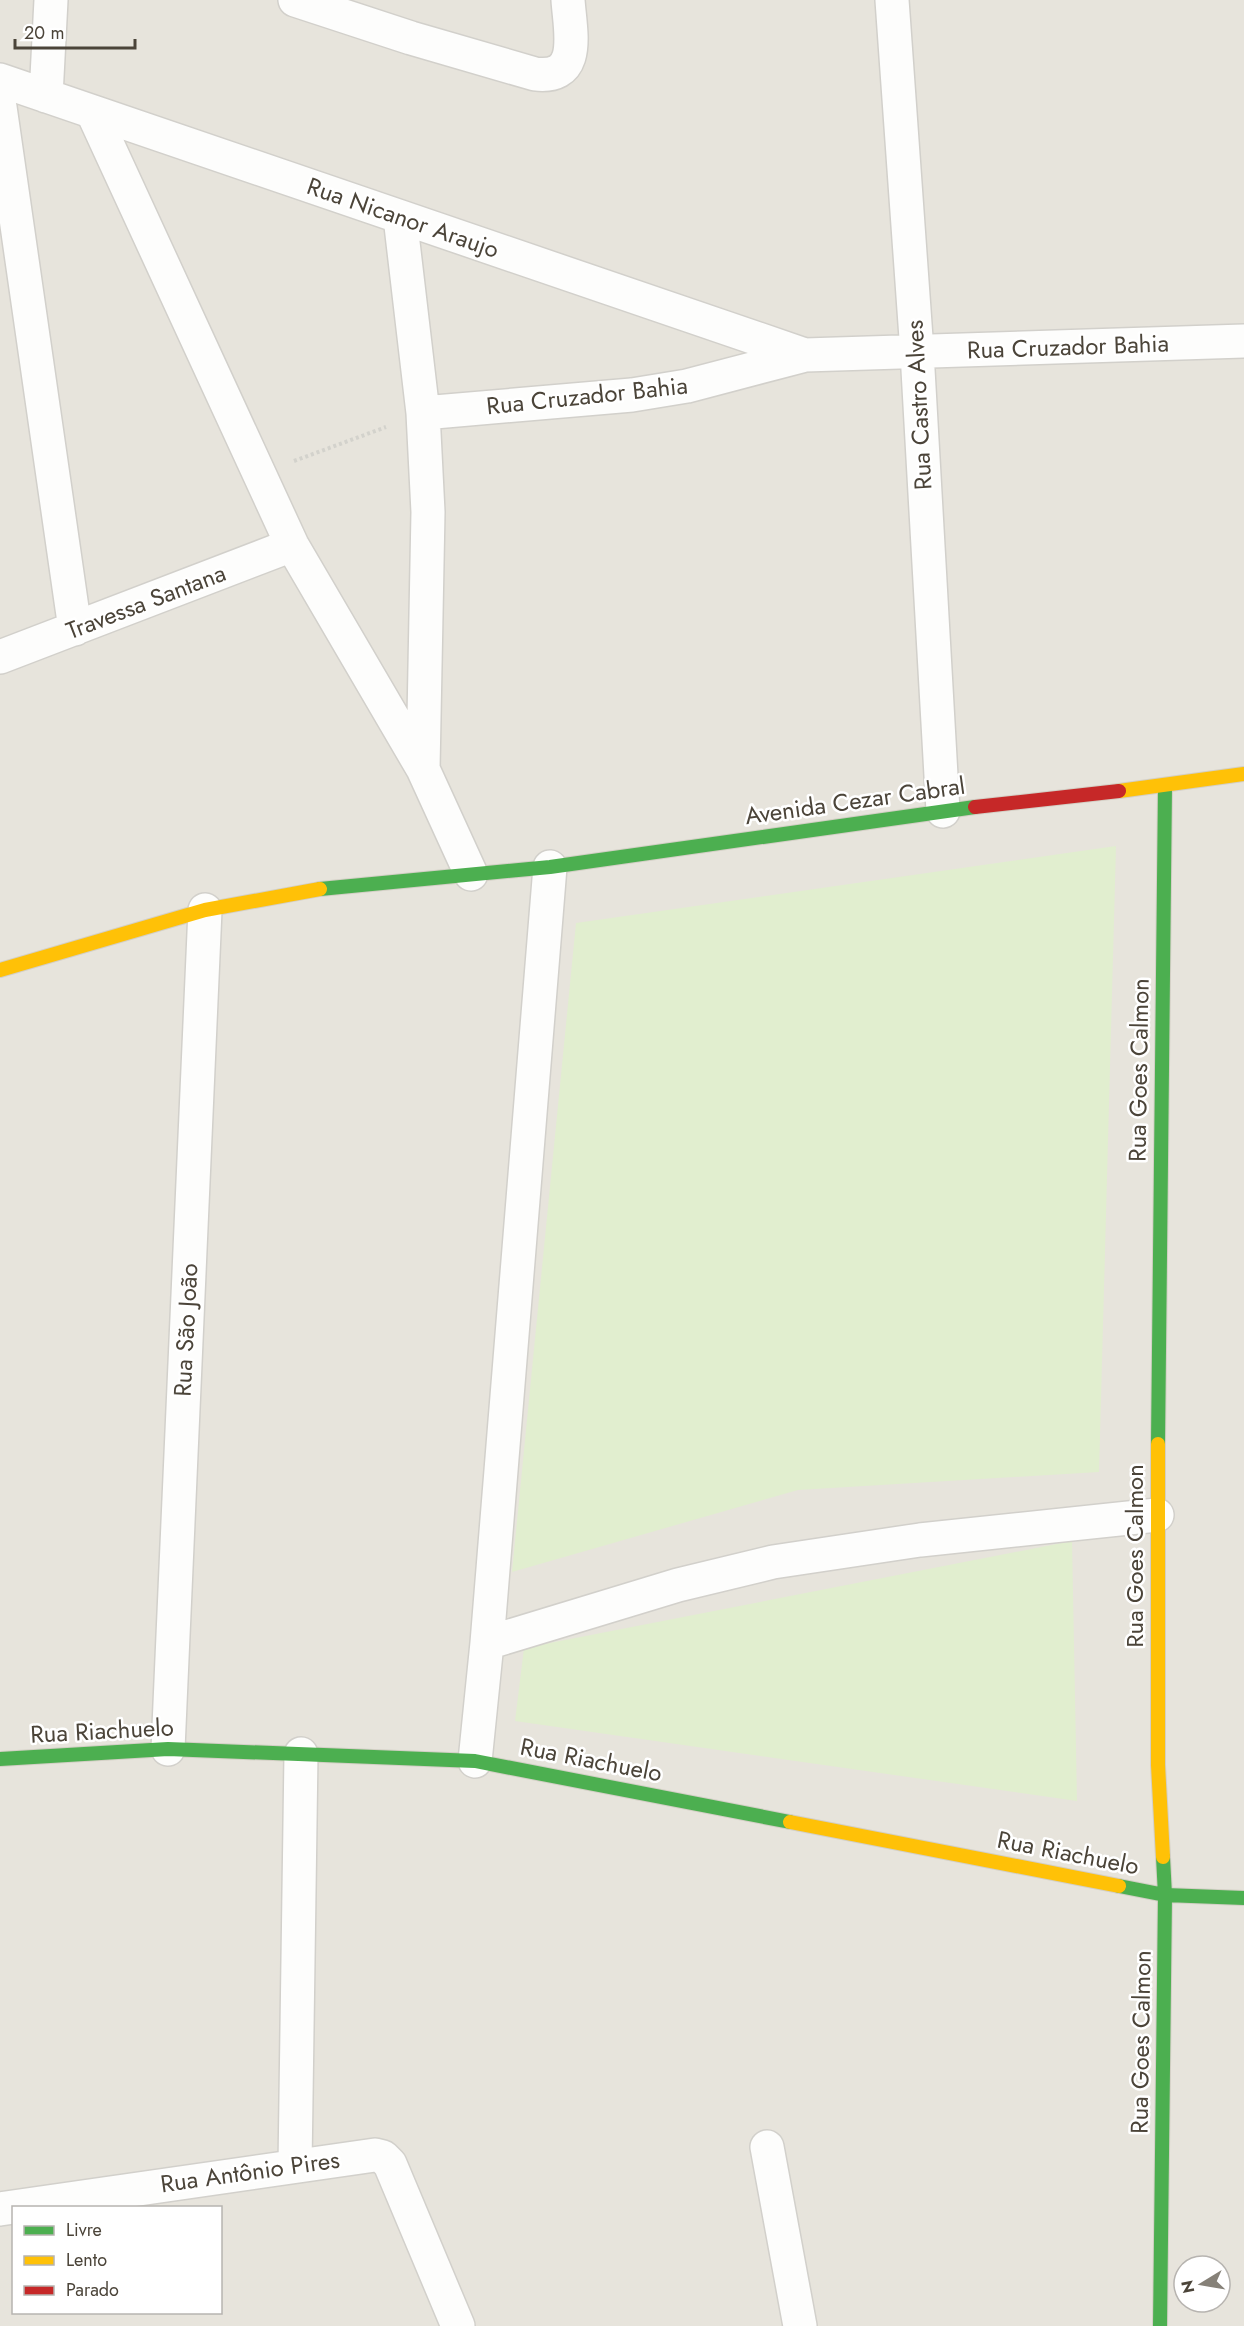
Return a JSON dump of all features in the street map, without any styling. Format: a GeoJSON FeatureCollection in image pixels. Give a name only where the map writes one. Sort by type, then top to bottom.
{"type":"FeatureCollection","features":[{"type":"Feature","properties":{"kind":"street"},"geometry":{"type":"LineString","coordinates":[[46,96],[51,0]]}},
{"type":"Feature","properties":{"kind":"street"},"geometry":{"type":"LineString","coordinates":[[295,0],[411,38],[548,76],[556,74],[568,62],[571,51],[567,0]]}},
{"type":"Feature","properties":{"kind":"street","name":"Rua Castro Alves"},"geometry":{"type":"LineString","coordinates":[[892,0],[917,352],[943,811]]}},
{"type":"Feature","properties":{"kind":"street","name":"Rua Nicanor Araujo"},"geometry":{"type":"LineString","coordinates":[[0,80],[805,355]]}},
{"type":"Feature","properties":{"kind":"street"},"geometry":{"type":"LineString","coordinates":[[0,107],[75,629]]}},
{"type":"Feature","properties":{"kind":"street"},"geometry":{"type":"LineString","coordinates":[[93,113],[292,545],[423,769],[471,874]]}},
{"type":"Feature","properties":{"kind":"street"},"geometry":{"type":"LineString","coordinates":[[400,217],[423,413],[428,512],[423,769]]}},
{"type":"Feature","properties":{"kind":"street","name":"Rua Cruzador Bahia"},"geometry":{"type":"LineString","coordinates":[[423,413],[643,393],[687,386],[805,355],[1244,341]]}},
{"type":"Feature","properties":{"kind":"street","name":"Travessa Santana"},"geometry":{"type":"LineString","coordinates":[[0,657],[292,545]]}},
{"type":"Feature","properties":{"kind":"street","name":"Avenida Cezar Cabral"},"geometry":{"type":"LineString","coordinates":[[0,970],[205,910],[333,887],[550,867],[943,811],[1165,786],[1244,774]]}},
{"type":"Feature","properties":{"kind":"street","name":"Rua Goes Calmon"},"geometry":{"type":"LineString","coordinates":[[1160,2326],[1165,1895],[1158,1765],[1157,1515],[1165,786]]}},
{"type":"Feature","properties":{"kind":"street"},"geometry":{"type":"LineString","coordinates":[[475,1761],[487,1643],[550,867]]}},
{"type":"Feature","properties":{"kind":"street","name":"Rua São João"},"geometry":{"type":"LineString","coordinates":[[168,1749],[205,910]]}},
{"type":"Feature","properties":{"kind":"street"},"geometry":{"type":"LineString","coordinates":[[487,1643],[678,1585],[773,1562],[920,1540],[1157,1515]]}},
{"type":"Feature","properties":{"kind":"street","name":"Rua Riachuelo"},"geometry":{"type":"LineString","coordinates":[[0,1759],[168,1749],[475,1761],[1165,1895],[1244,1898]]}},
{"type":"Feature","properties":{"kind":"street"},"geometry":{"type":"LineString","coordinates":[[295,2166],[301,1754]]}},
{"type":"Feature","properties":{"kind":"street"},"geometry":{"type":"LineString","coordinates":[[767,2147],[800,2326]]}},
{"type":"Feature","properties":{"kind":"street","name":"Rua Antônio Pires"},"geometry":{"type":"LineString","coordinates":[[27,2206],[295,2166],[375,2155],[383,2157],[390,2164],[458,2326]]}},
{"type":"Feature","properties":{"kind":"path"},"geometry":{"type":"LineString","coordinates":[[260,473],[423,413]]}},
{"type":"Feature","properties":{"kind":"shaded area"},"geometry":{"type":"Polygon","coordinates":[[[0,0],[1244,0],[1244,2326],[0,2326],[0,0]]]}},
{"type":"Feature","properties":{"kind":"green space"},"geometry":{"type":"Polygon","coordinates":[[[1116,846],[1099,1472],[798,1490],[512,1572],[576,923],[1116,846]]]}},
{"type":"Feature","properties":{"kind":"green space"},"geometry":{"type":"Polygon","coordinates":[[[1072,1541],[1077,1801],[515,1721],[524,1648],[1072,1541]]]}},
{"type":"Feature","properties":{"kind":"traffic: fast"},"geometry":{"type":"LineString","coordinates":[[1158,1444],[1165,786]]}},
{"type":"Feature","properties":{"kind":"traffic: fast"},"geometry":{"type":"LineString","coordinates":[[320,889],[550,867],[975,807]]}},
{"type":"Feature","properties":{"kind":"traffic: fast"},"geometry":{"type":"LineString","coordinates":[[0,1759],[168,1749],[475,1761],[790,1822]]}},
{"type":"Feature","properties":{"kind":"traffic: fast"},"geometry":{"type":"LineString","coordinates":[[1160,2326],[1165,1895],[1163,1857]]}},
{"type":"Feature","properties":{"kind":"traffic: fast"},"geometry":{"type":"LineString","coordinates":[[1119,1886],[1165,1895],[1244,1898]]}},
{"type":"Feature","properties":{"kind":"traffic: slow"},"geometry":{"type":"LineString","coordinates":[[1119,791],[1244,774]]}},
{"type":"Feature","properties":{"kind":"traffic: slow"},"geometry":{"type":"LineString","coordinates":[[0,970],[205,910],[320,889]]}},
{"type":"Feature","properties":{"kind":"traffic: slow"},"geometry":{"type":"LineString","coordinates":[[1158,1444],[1158,1765],[1163,1857]]}},
{"type":"Feature","properties":{"kind":"traffic: slow"},"geometry":{"type":"LineString","coordinates":[[790,1822],[1119,1886]]}},
{"type":"Feature","properties":{"kind":"traffic: jam"},"geometry":{"type":"LineString","coordinates":[[975,807],[1119,791]]}}]}
